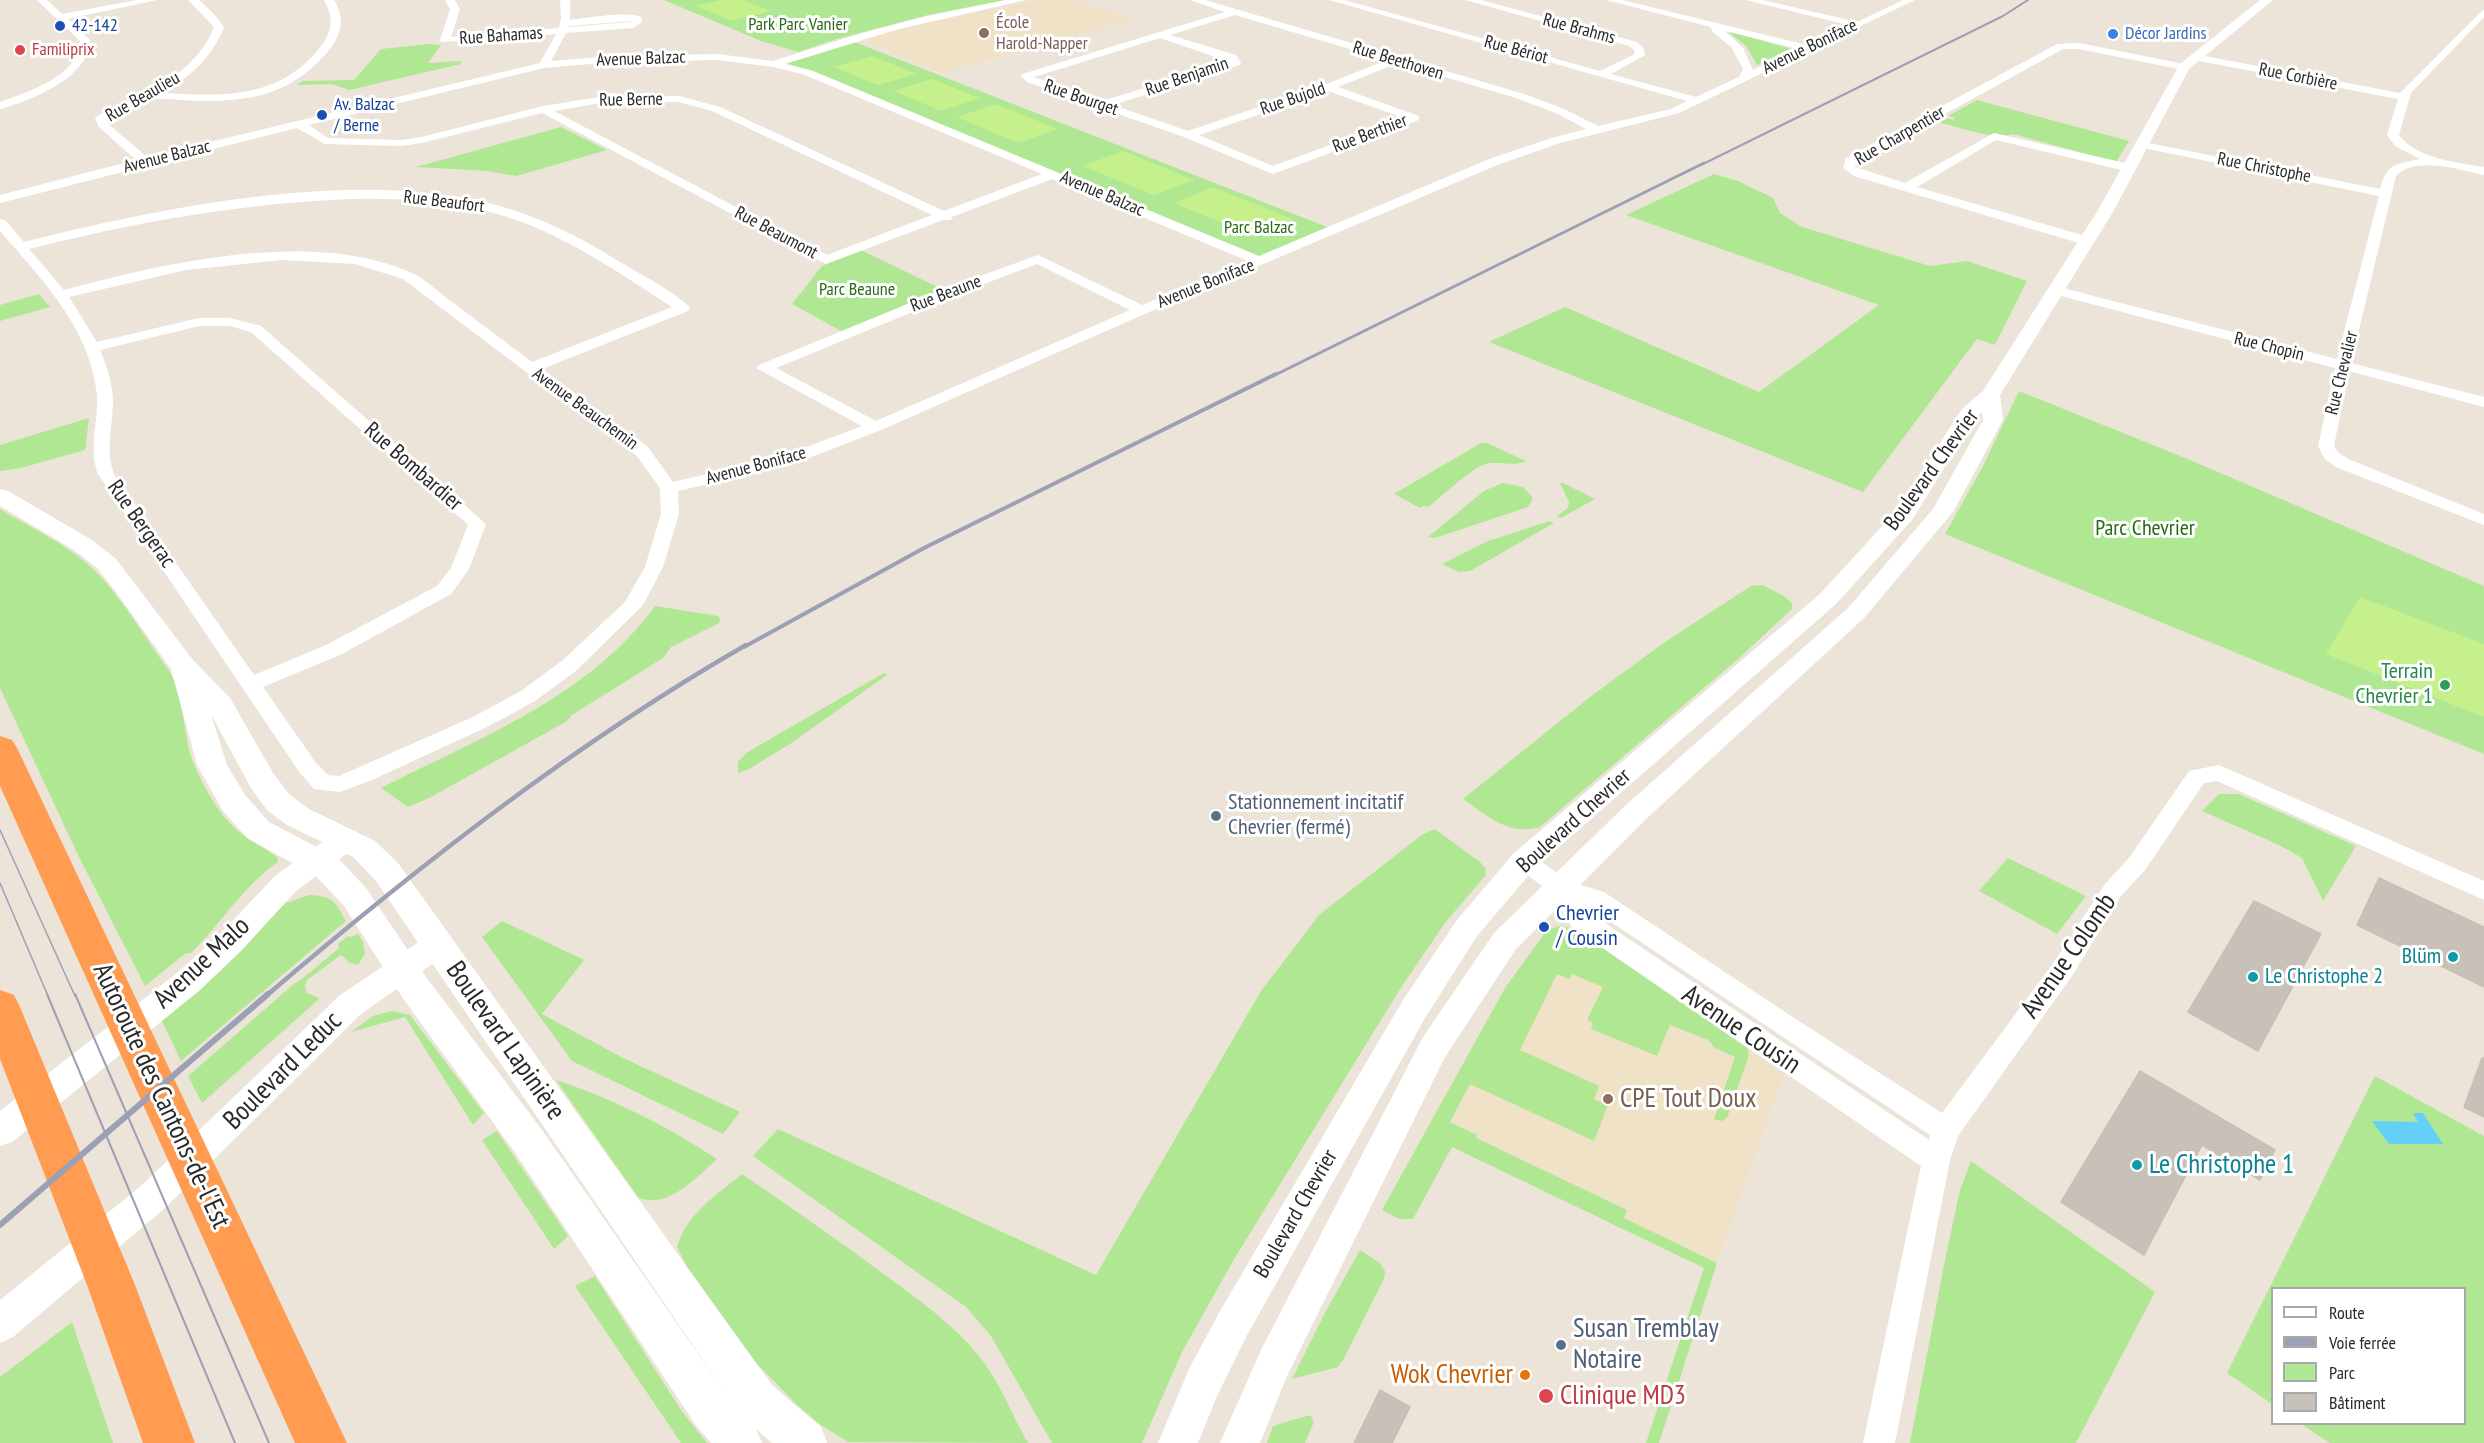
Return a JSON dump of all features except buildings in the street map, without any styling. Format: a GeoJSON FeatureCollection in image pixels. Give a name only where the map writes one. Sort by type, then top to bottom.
{"type":"FeatureCollection","features":[{"type":"Feature","properties":{"kind":"highway","name":"Autoroute des Cantons-de-l'Est"},"geometry":{"type":"LineString","coordinates":[[0,748],[321,1443]]}},
{"type":"Feature","properties":{"kind":"highway"},"geometry":{"type":"LineString","coordinates":[[0,1008],[26,1067],[111,1285],[169,1443]]}},
{"type":"Feature","properties":{"kind":"main road","name":"Boulevard Lapinière"},"geometry":{"type":"LineString","coordinates":[[0,496],[101,558],[125,586],[183,666],[220,705],[262,780],[278,802],[298,817],[364,849],[387,872],[729,1363],[758,1401],[805,1443]]}},
{"type":"Feature","properties":{"kind":"main road","name":"Boulevard Lapinière"},"geometry":{"type":"LineString","coordinates":[[183,666],[212,765],[234,803],[258,830],[316,860],[336,875],[355,897],[401,968],[529,1142],[710,1409],[740,1443]]}},
{"type":"Feature","properties":{"kind":"street"},"geometry":{"type":"LineString","coordinates":[[0,106],[52,82],[82,58],[86,48],[85,40],[42,0]]}},
{"type":"Feature","properties":{"kind":"street"},"geometry":{"type":"LineString","coordinates":[[61,17],[152,0]]}},
{"type":"Feature","properties":{"kind":"street","name":"Rue Beaulieu"},"geometry":{"type":"LineString","coordinates":[[145,161],[103,125],[101,118],[150,96],[188,71],[216,39],[219,27],[211,15],[193,0]]}},
{"type":"Feature","properties":{"kind":"street"},"geometry":{"type":"LineString","coordinates":[[150,96],[235,98],[281,87],[311,66],[336,32],[338,18],[328,0]]}},
{"type":"Feature","properties":{"kind":"street","name":"Rue Bahamas"},"geometry":{"type":"LineString","coordinates":[[450,0],[455,9],[445,40],[564,28]]}},
{"type":"Feature","properties":{"kind":"street"},"geometry":{"type":"LineString","coordinates":[[544,66],[564,28],[568,13],[565,0]]}},
{"type":"Feature","properties":{"kind":"street"},"geometry":{"type":"LineString","coordinates":[[774,64],[878,30],[951,12],[1021,0]]}},
{"type":"Feature","properties":{"kind":"street","name":"Rue Beethoven"},"geometry":{"type":"LineString","coordinates":[[1195,0],[1520,96],[1560,111],[1598,131]]}},
{"type":"Feature","properties":{"kind":"street","name":"Rue Bériot"},"geometry":{"type":"LineString","coordinates":[[1334,0],[1698,101]]}},
{"type":"Feature","properties":{"kind":"street","name":"Rue Brahms"},"geometry":{"type":"LineString","coordinates":[[1470,0],[1610,37],[1633,44],[1639,49],[1640,55],[1602,74]]}},
{"type":"Feature","properties":{"kind":"street"},"geometry":{"type":"LineString","coordinates":[[1611,0],[1807,48]]}},
{"type":"Feature","properties":{"kind":"street"},"geometry":{"type":"LineString","coordinates":[[1751,0],[1773,2],[1855,24]]}},
{"type":"Feature","properties":{"kind":"street","name":"Avenue Boniface"},"geometry":{"type":"LineString","coordinates":[[669,488],[785,461],[875,427],[1142,310],[1496,161],[1557,140],[1675,111],[1910,0]]}},
{"type":"Feature","properties":{"kind":"street","name":"Boulevard Chevrier"},"geometry":{"type":"LineString","coordinates":[[1178,1443],[1203,1383],[1233,1324],[1414,1009],[1467,928],[1524,861],[1828,599],[1904,515],[1969,413],[1990,394],[2087,241],[2189,62],[2267,0]]}},
{"type":"Feature","properties":{"kind":"street","name":"Rue Bourget"},"geometry":{"type":"LineString","coordinates":[[1235,12],[1163,36],[1026,76],[1031,80],[1188,135],[1273,170]]}},
{"type":"Feature","properties":{"kind":"street"},"geometry":{"type":"LineString","coordinates":[[2484,12],[2403,97],[2394,137],[2403,146],[2433,160],[2484,171]]}},
{"type":"Feature","properties":{"kind":"street"},"geometry":{"type":"LineString","coordinates":[[627,18],[637,18],[638,21],[633,24],[564,28],[627,18]]}},
{"type":"Feature","properties":{"kind":"street","name":"Avenue Boniface"},"geometry":{"type":"LineString","coordinates":[[1707,24],[1736,44],[1744,56],[1748,69],[1743,80]]}},
{"type":"Feature","properties":{"kind":"street","name":"Rue Benjamin"},"geometry":{"type":"LineString","coordinates":[[1102,105],[1236,63],[1232,57],[1163,36]]}},
{"type":"Feature","properties":{"kind":"street","name":"Rue Charpentier"},"geometry":{"type":"LineString","coordinates":[[2087,241],[1858,173],[1849,168],[1850,161],[2061,46],[2079,46],[2189,62]]}},
{"type":"Feature","properties":{"kind":"street","name":"Avenue Balzac"},"geometry":{"type":"LineString","coordinates":[[0,200],[145,161],[544,66],[615,58],[717,57],[774,64],[809,73],[1260,261]]}},
{"type":"Feature","properties":{"kind":"street","name":"Rue Bujold"},"geometry":{"type":"LineString","coordinates":[[1188,135],[1328,87],[1397,60]]}},
{"type":"Feature","properties":{"kind":"street","name":"Rue Corbière"},"geometry":{"type":"LineString","coordinates":[[2189,62],[2403,97]]}},
{"type":"Feature","properties":{"kind":"street","name":"Rue Berthier"},"geometry":{"type":"LineString","coordinates":[[1273,170],[1415,118],[1328,87]]}},
{"type":"Feature","properties":{"kind":"street","name":"Rue Berne"},"geometry":{"type":"LineString","coordinates":[[301,124],[325,141],[401,143],[422,140],[543,109],[606,99],[679,99],[716,109],[946,217]]}},
{"type":"Feature","properties":{"kind":"street","name":"Rue Beaumont"},"geometry":{"type":"LineString","coordinates":[[543,109],[826,260],[946,217],[1054,174]]}},
{"type":"Feature","properties":{"kind":"street"},"geometry":{"type":"LineString","coordinates":[[1906,188],[1994,136],[2130,168]]}},
{"type":"Feature","properties":{"kind":"street","name":"Rue Christophe"},"geometry":{"type":"LineString","coordinates":[[2143,145],[2384,193]]}},
{"type":"Feature","properties":{"kind":"street","name":"Rue Chevalier"},"geometry":{"type":"LineString","coordinates":[[2433,160],[2396,168],[2390,175],[2325,446],[2331,455],[2342,463],[2484,520]]}},
{"type":"Feature","properties":{"kind":"street","name":"Rue Beaufort"},"geometry":{"type":"LineString","coordinates":[[20,247],[150,216],[236,202],[366,194],[433,198],[472,202],[522,217],[575,239],[683,308],[530,368]]}},
{"type":"Feature","properties":{"kind":"street","name":"Rue Bergerac"},"geometry":{"type":"LineString","coordinates":[[0,223],[83,325],[93,347],[105,395],[101,464],[318,780],[332,785],[351,780],[480,722],[528,696],[570,665],[633,605],[654,567],[670,513],[669,488]]}},
{"type":"Feature","properties":{"kind":"street","name":"Avenue Beauchemin"},"geometry":{"type":"LineString","coordinates":[[60,295],[171,268],[236,258],[278,255],[340,258],[369,263],[408,276],[642,450],[669,488]]}},
{"type":"Feature","properties":{"kind":"street","name":"Rue Beaune"},"geometry":{"type":"LineString","coordinates":[[875,427],[764,368],[939,296],[1038,259],[1142,310]]}},
{"type":"Feature","properties":{"kind":"street","name":"Rue Chopin"},"geometry":{"type":"LineString","coordinates":[[2055,290],[2484,402]]}},
{"type":"Feature","properties":{"kind":"street","name":"Rue Bombardier"},"geometry":{"type":"LineString","coordinates":[[93,347],[199,322],[230,322],[256,329],[477,524],[460,569],[444,590],[333,650],[250,684]]}},
{"type":"Feature","properties":{"kind":"street","name":"Boulevard Chevrier"},"geometry":{"type":"LineString","coordinates":[[1240,1443],[1274,1363],[1434,1047],[1505,941],[1636,812],[1856,613],[1942,512],[1994,420],[1990,394]]}},
{"type":"Feature","properties":{"kind":"street","name":"Avenue Colomb"},"geometry":{"type":"LineString","coordinates":[[1879,1443],[1936,1160],[1946,1130],[2062,969],[2114,890],[2137,864],[2196,776],[2219,773],[2484,891]]}},
{"type":"Feature","properties":{"kind":"street","name":"Avenue Malo"},"geometry":{"type":"LineString","coordinates":[[0,1131],[206,966],[281,887],[347,840]]}},
{"type":"Feature","properties":{"kind":"street","name":"Avenue Cousin"},"geometry":{"type":"LineString","coordinates":[[1524,861],[1560,887],[1596,899],[1785,1026],[1946,1130]]}},
{"type":"Feature","properties":{"kind":"street","name":"Avenue Cousin"},"geometry":{"type":"LineString","coordinates":[[1560,887],[1581,920],[1733,1025],[1936,1160]]}},
{"type":"Feature","properties":{"kind":"street","name":"Boulevard Leduc"},"geometry":{"type":"LineString","coordinates":[[0,1324],[153,1197],[340,1013],[401,968],[437,945]]}},
{"type":"Feature","properties":{"kind":"shaded area","name":"École Harold-Napper"},"geometry":{"type":"Polygon","coordinates":[[[1038,0],[1074,0],[1136,19],[942,73],[862,39],[901,27],[1038,0]]]}},
{"type":"Feature","properties":{"kind":"shaded area","name":"CPE Tout Doux"},"geometry":{"type":"Polygon","coordinates":[[[1560,926],[1575,929],[1784,1074],[1717,1263],[1428,1125],[1505,988],[1547,930],[1560,926]]]}},
{"type":"Feature","properties":{"kind":"green space","name":"Park Parc Vanier"},"geometry":{"type":"Polygon","coordinates":[[[664,0],[1005,0],[928,15],[837,39],[798,52],[761,41],[664,0]]]}},
{"type":"Feature","properties":{"kind":"green space"},"geometry":{"type":"Polygon","coordinates":[[[721,0],[742,0],[771,11],[732,21],[696,6],[721,0]]]}},
{"type":"Feature","properties":{"kind":"green space"},"geometry":{"type":"Polygon","coordinates":[[[1726,30],[1791,49],[1757,65],[1746,46],[1726,30]]]}},
{"type":"Feature","properties":{"kind":"green space","name":"Parc Balzac"},"geometry":{"type":"Polygon","coordinates":[[[852,41],[1327,227],[1260,257],[810,70],[785,63],[852,41]]]}},
{"type":"Feature","properties":{"kind":"green space"},"geometry":{"type":"Polygon","coordinates":[[[441,45],[428,63],[461,61],[461,64],[349,90],[332,84],[297,85],[303,81],[354,80],[381,49],[441,45]]]}},
{"type":"Feature","properties":{"kind":"green space"},"geometry":{"type":"Polygon","coordinates":[[[872,56],[917,74],[878,85],[833,67],[872,56]]]}},
{"type":"Feature","properties":{"kind":"green space"},"geometry":{"type":"Polygon","coordinates":[[[932,79],[980,98],[941,111],[893,91],[932,79]]]}},
{"type":"Feature","properties":{"kind":"green space"},"geometry":{"type":"Polygon","coordinates":[[[1977,100],[2129,141],[2116,162],[2013,134],[1986,134],[1938,122],[1945,118],[1953,120],[1955,118],[1948,116],[1977,100]]]}},
{"type":"Feature","properties":{"kind":"green space"},"geometry":{"type":"Polygon","coordinates":[[[996,104],[1058,129],[1018,143],[957,117],[996,104]]]}},
{"type":"Feature","properties":{"kind":"green space"},"geometry":{"type":"Polygon","coordinates":[[[561,127],[607,150],[516,176],[487,171],[416,167],[561,127]]]}},
{"type":"Feature","properties":{"kind":"green space"},"geometry":{"type":"Polygon","coordinates":[[[1123,151],[1194,180],[1154,195],[1083,166],[1123,151]]]}},
{"type":"Feature","properties":{"kind":"green space"},"geometry":{"type":"Polygon","coordinates":[[[1714,174],[1738,181],[1773,198],[1780,213],[1802,227],[1930,266],[1967,261],[2027,281],[1995,345],[1977,339],[1863,492],[1489,342],[1565,307],[1759,392],[1879,305],[1626,215],[1714,174]]]}},
{"type":"Feature","properties":{"kind":"green space"},"geometry":{"type":"Polygon","coordinates":[[[1213,187],[1292,219],[1253,236],[1174,203],[1213,187]]]}},
{"type":"Feature","properties":{"kind":"green space","name":"Parc Beaune"},"geometry":{"type":"Polygon","coordinates":[[[861,250],[948,292],[845,333],[792,304],[822,266],[861,250]]]}},
{"type":"Feature","properties":{"kind":"green space"},"geometry":{"type":"Polygon","coordinates":[[[39,294],[50,307],[0,321],[0,305],[39,294]]]}},
{"type":"Feature","properties":{"kind":"green space","name":"Parc Chevrier"},"geometry":{"type":"Polygon","coordinates":[[[2019,391],[2190,460],[2484,586],[2484,754],[1945,534],[1982,468],[2019,391]]]}},
{"type":"Feature","properties":{"kind":"green space"},"geometry":{"type":"Polygon","coordinates":[[[89,418],[85,450],[21,468],[0,471],[0,445],[89,418]]]}},
{"type":"Feature","properties":{"kind":"green space"},"geometry":{"type":"Polygon","coordinates":[[[1481,443],[1487,443],[1526,461],[1516,464],[1485,464],[1464,477],[1428,507],[1420,508],[1394,494],[1481,443]]]}},
{"type":"Feature","properties":{"kind":"green space"},"geometry":{"type":"Polygon","coordinates":[[[1503,483],[1523,487],[1533,498],[1528,507],[1435,538],[1428,537],[1484,491],[1503,483]]]}},
{"type":"Feature","properties":{"kind":"green space"},"geometry":{"type":"Polygon","coordinates":[[[1560,483],[1595,499],[1561,518],[1557,516],[1568,508],[1569,502],[1560,483]]]}},
{"type":"Feature","properties":{"kind":"green space"},"geometry":{"type":"Polygon","coordinates":[[[0,509],[50,538],[85,562],[115,594],[170,672],[180,700],[192,759],[208,793],[223,815],[238,831],[277,857],[278,862],[243,893],[191,953],[186,953],[145,986],[78,855],[0,688],[0,509]]]}},
{"type":"Feature","properties":{"kind":"green space"},"geometry":{"type":"Polygon","coordinates":[[[1550,521],[1554,523],[1470,571],[1459,572],[1442,564],[1488,541],[1550,521]]]}},
{"type":"Feature","properties":{"kind":"green space"},"geometry":{"type":"Polygon","coordinates":[[[1763,585],[1784,596],[1792,603],[1792,609],[1737,660],[1540,827],[1518,829],[1508,827],[1490,818],[1463,799],[1590,697],[1662,644],[1751,586],[1763,585]]]}},
{"type":"Feature","properties":{"kind":"green space","name":"Terrain Chevrier 1"},"geometry":{"type":"Polygon","coordinates":[[[2360,597],[2484,644],[2484,717],[2326,654],[2360,597]]]}},
{"type":"Feature","properties":{"kind":"green space"},"geometry":{"type":"Polygon","coordinates":[[[655,606],[718,616],[721,622],[671,647],[663,658],[572,715],[567,721],[431,797],[408,807],[381,788],[492,733],[565,691],[598,666],[628,638],[655,606]]]}},
{"type":"Feature","properties":{"kind":"green space"},"geometry":{"type":"Polygon","coordinates":[[[884,673],[887,675],[790,744],[749,769],[738,773],[738,762],[746,753],[884,673]]]}},
{"type":"Feature","properties":{"kind":"green space"},"geometry":{"type":"Polygon","coordinates":[[[2219,794],[2239,794],[2356,846],[2323,901],[2302,858],[2279,845],[2202,811],[2219,794]]]}},
{"type":"Feature","properties":{"kind":"green space"},"geometry":{"type":"Polygon","coordinates":[[[1435,829],[1480,862],[1486,869],[1485,876],[1445,923],[1400,989],[1236,1256],[1183,1350],[1142,1443],[1052,1443],[991,1336],[966,1307],[753,1156],[778,1129],[1096,1275],[1261,991],[1319,915],[1423,834],[1435,829]]]}},
{"type":"Feature","properties":{"kind":"green space"},"geometry":{"type":"Polygon","coordinates":[[[2008,858],[2086,896],[2057,934],[1979,891],[2008,858]]]}},
{"type":"Feature","properties":{"kind":"green space"},"geometry":{"type":"Polygon","coordinates":[[[309,895],[328,898],[339,909],[346,921],[181,1061],[160,1017],[275,911],[286,903],[309,895]]]}},
{"type":"Feature","properties":{"kind":"green space"},"geometry":{"type":"Polygon","coordinates":[[[502,921],[584,960],[542,1014],[623,1058],[740,1112],[723,1134],[572,1061],[482,937],[502,921]]]}},
{"type":"Feature","properties":{"kind":"green space"},"geometry":{"type":"Polygon","coordinates":[[[1560,926],[1575,929],[1747,1048],[1749,1055],[1727,1118],[1722,1121],[1714,1119],[1735,1057],[1715,1048],[1708,1040],[1670,1025],[1657,1056],[1591,1029],[1593,1023],[1587,1020],[1603,987],[1572,974],[1569,979],[1557,974],[1520,1050],[1599,1086],[1594,1099],[1608,1105],[1594,1141],[1470,1084],[1450,1122],[1477,1135],[1476,1138],[1627,1210],[1624,1218],[1717,1263],[1659,1443],[1646,1443],[1704,1268],[1452,1147],[1413,1219],[1399,1219],[1382,1210],[1505,988],[1547,930],[1560,926]]]}},
{"type":"Feature","properties":{"kind":"green space"},"geometry":{"type":"Polygon","coordinates":[[[358,934],[363,942],[365,954],[358,965],[350,963],[341,955],[307,980],[305,987],[307,993],[319,998],[318,1000],[202,1103],[188,1076],[339,948],[338,944],[348,936],[358,934]]]}},
{"type":"Feature","properties":{"kind":"green space"},"geometry":{"type":"Polygon","coordinates":[[[392,1011],[410,1015],[484,1113],[473,1125],[405,1017],[351,1032],[373,1016],[392,1011]]]}},
{"type":"Feature","properties":{"kind":"green space"},"geometry":{"type":"Polygon","coordinates":[[[2375,1076],[2484,1136],[2484,1443],[2330,1443],[2303,1425],[2466,1425],[2466,1287],[2271,1287],[2271,1403],[2227,1373],[2375,1076]]]}},
{"type":"Feature","properties":{"kind":"green space"},"geometry":{"type":"Polygon","coordinates":[[[556,1080],[640,1114],[717,1159],[671,1196],[649,1200],[638,1197],[556,1080]]]}},
{"type":"Feature","properties":{"kind":"green space"},"geometry":{"type":"Polygon","coordinates":[[[497,1131],[568,1236],[554,1249],[482,1140],[497,1131]]]}},
{"type":"Feature","properties":{"kind":"green space"},"geometry":{"type":"Polygon","coordinates":[[[1971,1161],[2155,1292],[2076,1443],[1910,1443],[1960,1190],[1971,1161]]]}},
{"type":"Feature","properties":{"kind":"green space"},"geometry":{"type":"Polygon","coordinates":[[[742,1174],[910,1293],[957,1332],[986,1365],[1028,1443],[848,1442],[821,1425],[797,1405],[757,1364],[687,1267],[677,1247],[687,1225],[703,1206],[742,1174]]]}},
{"type":"Feature","properties":{"kind":"green space"},"geometry":{"type":"Polygon","coordinates":[[[1360,1250],[1380,1263],[1385,1271],[1384,1279],[1343,1360],[1338,1367],[1292,1379],[1326,1311],[1360,1250]]]}},
{"type":"Feature","properties":{"kind":"green space"},"geometry":{"type":"Polygon","coordinates":[[[595,1276],[683,1413],[707,1443],[681,1443],[575,1286],[595,1276]]]}},
{"type":"Feature","properties":{"kind":"green space"},"geometry":{"type":"Polygon","coordinates":[[[72,1322],[113,1443],[0,1443],[0,1377],[72,1322]]]}},
{"type":"Feature","properties":{"kind":"green space"},"geometry":{"type":"Polygon","coordinates":[[[1311,1416],[1314,1422],[1305,1443],[1267,1443],[1273,1426],[1311,1416]]]}},
{"type":"Feature","properties":{"kind":"water"},"geometry":{"type":"Polygon","coordinates":[[[2413,1113],[2423,1113],[2443,1144],[2389,1144],[2372,1121],[2418,1122],[2413,1113]]]}},
{"type":"Feature","properties":{"kind":"tram line"},"geometry":{"type":"LineString","coordinates":[[0,830],[75,996]]}},
{"type":"Feature","properties":{"kind":"tram line"},"geometry":{"type":"LineString","coordinates":[[0,883],[48,996]]}},
{"type":"Feature","properties":{"kind":"tram line"},"geometry":{"type":"LineString","coordinates":[[47,994],[235,1443]]}},
{"type":"Feature","properties":{"kind":"tram line"},"geometry":{"type":"LineString","coordinates":[[75,994],[269,1443]]}},
{"type":"Feature","properties":{"kind":"railway"},"geometry":{"type":"LineString","coordinates":[[1701,165],[2003,16],[2028,0]]}},
{"type":"Feature","properties":{"kind":"railway"},"geometry":{"type":"LineString","coordinates":[[1273,376],[1704,163]]}},
{"type":"Feature","properties":{"kind":"railway"},"geometry":{"type":"LineString","coordinates":[[744,647],[924,548],[1276,374]]}},
{"type":"Feature","properties":{"kind":"railway"},"geometry":{"type":"LineString","coordinates":[[266,996],[439,854],[498,809],[620,723],[746,645]]}},
{"type":"Feature","properties":{"kind":"railway"},"geometry":{"type":"LineString","coordinates":[[0,1225],[268,994]]}},
{"type":"Feature","properties":{"kind":"place","name":"42-142"},"geometry":{"type":"Point","coordinates":[60,26]}},
{"type":"Feature","properties":{"kind":"place","name":"École Harold-Napper"},"geometry":{"type":"Point","coordinates":[984,33]}},
{"type":"Feature","properties":{"kind":"place","name":"Décor Jardins"},"geometry":{"type":"Point","coordinates":[2113,34]}},
{"type":"Feature","properties":{"kind":"place","name":"Familiprix"},"geometry":{"type":"Point","coordinates":[20,50]}},
{"type":"Feature","properties":{"kind":"place","name":"Av. Balzac / Berne"},"geometry":{"type":"Point","coordinates":[322,115]}},
{"type":"Feature","properties":{"kind":"place","name":"Terrain Chevrier 1"},"geometry":{"type":"Point","coordinates":[2445,685]}},
{"type":"Feature","properties":{"kind":"place","name":"Stationnement incitatif Chevrier (fermé)"},"geometry":{"type":"Point","coordinates":[1216,816]}},
{"type":"Feature","properties":{"kind":"place","name":"Chevrier / Cousin"},"geometry":{"type":"Point","coordinates":[1544,927]}},
{"type":"Feature","properties":{"kind":"place","name":"Blüm"},"geometry":{"type":"Point","coordinates":[2453,957]}},
{"type":"Feature","properties":{"kind":"place","name":"Le Christophe 2"},"geometry":{"type":"Point","coordinates":[2253,977]}},
{"type":"Feature","properties":{"kind":"place","name":"CPE Tout Doux"},"geometry":{"type":"Point","coordinates":[1608,1099]}},
{"type":"Feature","properties":{"kind":"place","name":"Le Christophe 1"},"geometry":{"type":"Point","coordinates":[2137,1165]}},
{"type":"Feature","properties":{"kind":"place","name":"Susan Tremblay Notaire"},"geometry":{"type":"Point","coordinates":[1561,1345]}},
{"type":"Feature","properties":{"kind":"place","name":"Wok Chevrier"},"geometry":{"type":"Point","coordinates":[1525,1375]}},
{"type":"Feature","properties":{"kind":"place","name":"Clinique MD3"},"geometry":{"type":"Point","coordinates":[1546,1396]}}]}
